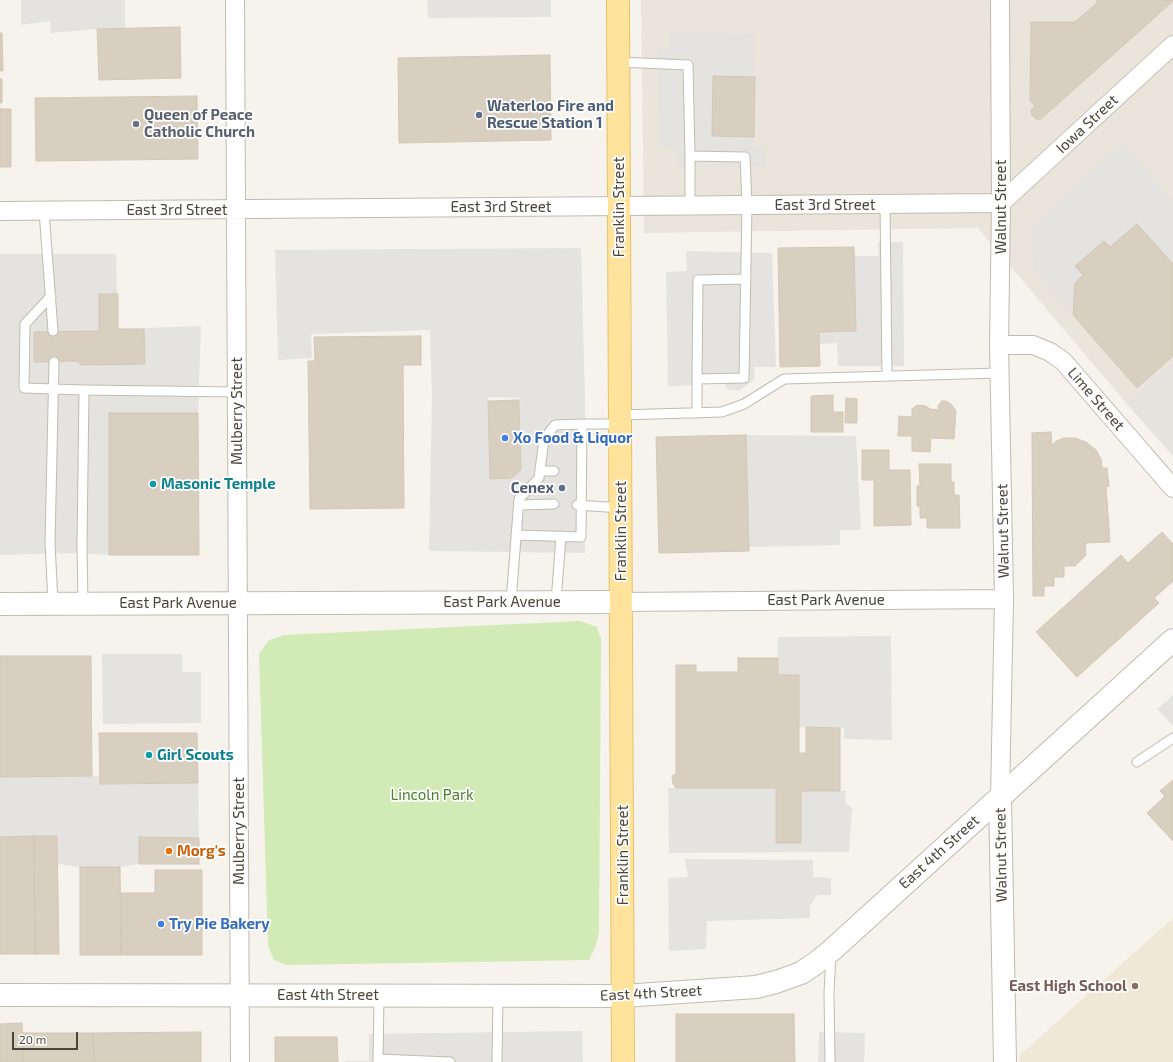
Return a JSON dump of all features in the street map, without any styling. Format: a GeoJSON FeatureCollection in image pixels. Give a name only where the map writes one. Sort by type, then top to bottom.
{"type":"FeatureCollection","features":[{"type":"Feature","properties":{"kind":"main road","name":"Franklin Street"},"geometry":{"type":"LineString","coordinates":[[618,0],[623,1062]]}},
{"type":"Feature","properties":{"kind":"street","name":"Mulberry Street"},"geometry":{"type":"LineString","coordinates":[[235,0],[240,1062]]}},
{"type":"Feature","properties":{"kind":"street","name":"Walnut Street"},"geometry":{"type":"LineString","coordinates":[[1000,0],[1001,203],[999,373],[1004,599],[1000,797],[1005,1062]]}},
{"type":"Feature","properties":{"kind":"street","name":"Iowa Street"},"geometry":{"type":"LineString","coordinates":[[1001,203],[1173,45]]}},
{"type":"Feature","properties":{"kind":"street","name":"East 3rd Street"},"geometry":{"type":"LineString","coordinates":[[0,211],[1001,203]]}},
{"type":"Feature","properties":{"kind":"street","name":"Lime Street"},"geometry":{"type":"LineString","coordinates":[[999,345],[1033,345],[1050,352],[1063,361],[1173,488]]}},
{"type":"Feature","properties":{"kind":"street","name":"East Park Avenue"},"geometry":{"type":"LineString","coordinates":[[0,604],[1004,599]]}},
{"type":"Feature","properties":{"kind":"street","name":"East 4th Street"},"geometry":{"type":"LineString","coordinates":[[0,994],[623,996],[756,987],[776,982],[801,973],[832,950],[1173,640]]}},
{"type":"Feature","properties":{"kind":"lane"},"geometry":{"type":"LineString","coordinates":[[618,62],[688,65],[690,206]]}},
{"type":"Feature","properties":{"kind":"lane"},"geometry":{"type":"LineString","coordinates":[[690,156],[745,157],[747,205],[744,378],[697,379]]}},
{"type":"Feature","properties":{"kind":"lane"},"geometry":{"type":"LineString","coordinates":[[885,204],[887,376]]}},
{"type":"Feature","properties":{"kind":"lane"},"geometry":{"type":"LineString","coordinates":[[44,211],[53,332]]}},
{"type":"Feature","properties":{"kind":"lane"},"geometry":{"type":"LineString","coordinates":[[697,413],[698,280],[745,279]]}},
{"type":"Feature","properties":{"kind":"lane"},"geometry":{"type":"LineString","coordinates":[[51,296],[25,324],[24,388],[237,392]]}},
{"type":"Feature","properties":{"kind":"lane"},"geometry":{"type":"LineString","coordinates":[[53,604],[50,543],[54,362]]}},
{"type":"Feature","properties":{"kind":"lane"},"geometry":{"type":"LineString","coordinates":[[511,602],[519,499],[539,478],[544,439],[555,425],[722,412],[744,404],[784,379],[999,373]]}},
{"type":"Feature","properties":{"kind":"lane"},"geometry":{"type":"LineString","coordinates":[[83,603],[82,545],[84,390]]}},
{"type":"Feature","properties":{"kind":"lane"},"geometry":{"type":"LineString","coordinates":[[516,535],[580,537],[579,471],[582,424]]}},
{"type":"Feature","properties":{"kind":"lane"},"geometry":{"type":"LineString","coordinates":[[540,471],[554,471]]}},
{"type":"Feature","properties":{"kind":"lane"},"geometry":{"type":"LineString","coordinates":[[519,505],[554,504]]}},
{"type":"Feature","properties":{"kind":"lane"},"geometry":{"type":"LineString","coordinates":[[579,505],[621,508]]}},
{"type":"Feature","properties":{"kind":"lane"},"geometry":{"type":"LineString","coordinates":[[556,602],[561,536]]}},
{"type":"Feature","properties":{"kind":"lane"},"geometry":{"type":"LineString","coordinates":[[1137,762],[1173,738]]}},
{"type":"Feature","properties":{"kind":"lane"},"geometry":{"type":"LineString","coordinates":[[830,1062],[829,993],[832,950]]}},
{"type":"Feature","properties":{"kind":"lane"},"geometry":{"type":"LineString","coordinates":[[379,996],[378,1060],[450,1062]]}},
{"type":"Feature","properties":{"kind":"lane"},"geometry":{"type":"LineString","coordinates":[[497,1062],[498,996]]}},
{"type":"Feature","properties":{"kind":"shaded area"},"geometry":{"type":"Polygon","coordinates":[[[21,0],[125,0],[125,28],[51,33],[50,21],[21,25],[21,0]]]}},
{"type":"Feature","properties":{"kind":"shaded area"},"geometry":{"type":"Polygon","coordinates":[[[427,0],[551,0],[551,17],[428,18],[427,0]]]}},
{"type":"Feature","properties":{"kind":"shaded area"},"geometry":{"type":"Polygon","coordinates":[[[641,0],[1173,0],[1173,361],[1126,403],[978,228],[644,233],[641,0]]]}},
{"type":"Feature","properties":{"kind":"shaded area"},"geometry":{"type":"Polygon","coordinates":[[[669,32],[754,33],[755,77],[713,76],[712,136],[754,137],[754,145],[765,146],[765,167],[679,167],[678,148],[660,148],[658,49],[669,49],[669,32]]]}},
{"type":"Feature","properties":{"kind":"shaded area"},"geometry":{"type":"Polygon","coordinates":[[[1123,143],[1173,202],[1173,260],[1171,262],[1137,224],[1110,247],[1104,241],[1075,266],[1083,275],[1075,283],[1073,315],[1033,270],[1032,225],[1123,143]]]}},
{"type":"Feature","properties":{"kind":"shaded area"},"geometry":{"type":"Polygon","coordinates":[[[878,242],[903,242],[904,366],[838,366],[837,343],[819,344],[819,332],[856,331],[854,256],[879,256],[878,242]]]}},
{"type":"Feature","properties":{"kind":"shaded area"},"geometry":{"type":"Polygon","coordinates":[[[581,248],[585,399],[585,553],[429,551],[432,396],[430,330],[311,334],[312,358],[278,360],[275,250],[581,248]],[[488,397],[490,479],[512,478],[521,470],[520,398],[488,397]]]}},
{"type":"Feature","properties":{"kind":"shaded area"},"geometry":{"type":"Polygon","coordinates":[[[686,251],[772,253],[776,367],[754,367],[755,379],[739,391],[726,389],[725,382],[668,387],[666,272],[687,271],[686,251]]]}},
{"type":"Feature","properties":{"kind":"shaded area"},"geometry":{"type":"Polygon","coordinates":[[[0,254],[116,254],[118,329],[201,326],[198,413],[109,413],[109,555],[78,553],[0,555],[0,254]]]}},
{"type":"Feature","properties":{"kind":"shaded area"},"geometry":{"type":"Polygon","coordinates":[[[1173,361],[1173,456],[1126,403],[1173,361]]]}},
{"type":"Feature","properties":{"kind":"shaded area"},"geometry":{"type":"Polygon","coordinates":[[[746,435],[856,436],[861,530],[840,530],[840,545],[749,547],[746,435]]]}},
{"type":"Feature","properties":{"kind":"shaded area"},"geometry":{"type":"Polygon","coordinates":[[[891,636],[892,740],[844,739],[844,728],[799,727],[799,676],[778,675],[778,637],[891,636]]]}},
{"type":"Feature","properties":{"kind":"shaded area"},"geometry":{"type":"Polygon","coordinates":[[[102,654],[182,654],[182,672],[201,672],[201,723],[103,724],[102,654]]]}},
{"type":"Feature","properties":{"kind":"shaded area"},"geometry":{"type":"Polygon","coordinates":[[[1173,695],[1173,726],[1157,709],[1173,695]]]}},
{"type":"Feature","properties":{"kind":"shaded area"},"geometry":{"type":"Polygon","coordinates":[[[100,776],[100,784],[198,783],[199,838],[139,837],[139,864],[120,867],[80,867],[58,864],[57,836],[0,837],[0,777],[100,776]]]}},
{"type":"Feature","properties":{"kind":"shaded area"},"geometry":{"type":"Polygon","coordinates":[[[668,788],[776,788],[802,791],[846,791],[845,802],[852,808],[849,852],[669,853],[668,788]]]}},
{"type":"Feature","properties":{"kind":"shaded area"},"geometry":{"type":"Polygon","coordinates":[[[685,859],[813,860],[813,877],[831,878],[831,895],[817,895],[810,906],[810,918],[707,921],[706,949],[669,951],[668,878],[688,877],[685,859]]]}},
{"type":"Feature","properties":{"kind":"shaded area","name":"East High School"},"geometry":{"type":"Polygon","coordinates":[[[1173,918],[1173,1062],[1020,1062],[1020,1055],[1173,918]]]}},
{"type":"Feature","properties":{"kind":"shaded area"},"geometry":{"type":"Polygon","coordinates":[[[582,1031],[583,1062],[345,1062],[369,1061],[369,1034],[582,1031]]]}},
{"type":"Feature","properties":{"kind":"shaded area"},"geometry":{"type":"Polygon","coordinates":[[[819,1032],[865,1033],[864,1062],[818,1062],[819,1032]]]}},
{"type":"Feature","properties":{"kind":"green space","name":"Lincoln Park"},"geometry":{"type":"Polygon","coordinates":[[[580,621],[597,627],[601,638],[599,932],[596,945],[589,960],[287,965],[274,960],[268,945],[259,654],[269,640],[285,635],[580,621]]]}},
{"type":"Feature","properties":{"kind":"building"},"geometry":{"type":"Polygon","coordinates":[[[1097,0],[1173,1],[1041,119],[1036,119],[1032,115],[1031,110],[1035,106],[1030,101],[1031,22],[1075,22],[1097,3],[1097,0]]]}},
{"type":"Feature","properties":{"kind":"building"},"geometry":{"type":"Polygon","coordinates":[[[180,27],[181,78],[99,80],[97,29],[180,27]]]}},
{"type":"Feature","properties":{"kind":"building"},"geometry":{"type":"Polygon","coordinates":[[[0,33],[2,33],[3,71],[0,71],[0,33]]]}},
{"type":"Feature","properties":{"kind":"building"},"geometry":{"type":"Polygon","coordinates":[[[550,55],[551,140],[399,143],[398,58],[550,55]]]}},
{"type":"Feature","properties":{"kind":"building"},"geometry":{"type":"Polygon","coordinates":[[[713,76],[755,77],[754,137],[712,136],[713,76]]]}},
{"type":"Feature","properties":{"kind":"building"},"geometry":{"type":"Polygon","coordinates":[[[0,79],[2,79],[2,103],[0,103],[0,79]]]}},
{"type":"Feature","properties":{"kind":"building"},"geometry":{"type":"Polygon","coordinates":[[[197,96],[198,159],[36,161],[35,98],[197,96]]]}},
{"type":"Feature","properties":{"kind":"building"},"geometry":{"type":"Polygon","coordinates":[[[0,109],[11,109],[11,167],[0,167],[0,109]]]}},
{"type":"Feature","properties":{"kind":"building"},"geometry":{"type":"Polygon","coordinates":[[[1137,224],[1172,263],[1173,262],[1173,356],[1137,388],[1073,315],[1075,283],[1083,275],[1075,266],[1104,241],[1110,247],[1137,224]]]}},
{"type":"Feature","properties":{"kind":"building"},"geometry":{"type":"Polygon","coordinates":[[[854,247],[856,331],[819,332],[820,366],[780,367],[778,248],[854,247]]]}},
{"type":"Feature","properties":{"kind":"building"},"geometry":{"type":"Polygon","coordinates":[[[99,294],[118,294],[118,329],[144,329],[145,364],[81,365],[78,361],[34,362],[34,332],[99,331],[99,294]]]}},
{"type":"Feature","properties":{"kind":"building"},"geometry":{"type":"Polygon","coordinates":[[[421,336],[421,365],[403,365],[404,508],[310,509],[308,361],[315,361],[314,337],[421,336]]]}},
{"type":"Feature","properties":{"kind":"building"},"geometry":{"type":"Polygon","coordinates":[[[833,395],[833,412],[843,412],[843,432],[811,432],[811,396],[833,395]]]}},
{"type":"Feature","properties":{"kind":"building"},"geometry":{"type":"Polygon","coordinates":[[[846,398],[857,399],[857,423],[845,423],[846,398]]]}},
{"type":"Feature","properties":{"kind":"building"},"geometry":{"type":"Polygon","coordinates":[[[519,400],[521,470],[512,478],[490,479],[488,401],[519,400]]]}},
{"type":"Feature","properties":{"kind":"building"},"geometry":{"type":"Polygon","coordinates":[[[942,401],[946,401],[951,404],[956,411],[954,439],[931,438],[930,452],[912,451],[912,436],[898,436],[899,416],[912,417],[912,409],[917,405],[938,410],[938,406],[942,401]]]}},
{"type":"Feature","properties":{"kind":"building","name":"Masonic Temple"},"geometry":{"type":"Polygon","coordinates":[[[109,413],[198,413],[199,555],[109,555],[109,413]]]}},
{"type":"Feature","properties":{"kind":"building"},"geometry":{"type":"Polygon","coordinates":[[[1051,432],[1052,446],[1056,441],[1064,438],[1075,438],[1086,442],[1096,450],[1101,459],[1102,468],[1107,468],[1109,486],[1106,487],[1110,542],[1085,543],[1086,555],[1075,566],[1064,566],[1064,577],[1054,577],[1054,586],[1044,586],[1044,596],[1033,596],[1032,433],[1051,432]]]}},
{"type":"Feature","properties":{"kind":"building"},"geometry":{"type":"Polygon","coordinates":[[[746,435],[749,551],[659,553],[656,437],[746,435]]]}},
{"type":"Feature","properties":{"kind":"building"},"geometry":{"type":"Polygon","coordinates":[[[862,450],[889,450],[889,470],[910,470],[911,525],[874,526],[874,480],[862,480],[862,450]]]}},
{"type":"Feature","properties":{"kind":"building"},"geometry":{"type":"Polygon","coordinates":[[[919,464],[951,464],[951,482],[954,482],[954,495],[959,495],[960,528],[927,528],[927,518],[920,518],[920,506],[917,506],[917,486],[920,486],[919,464]]]}},
{"type":"Feature","properties":{"kind":"building"},"geometry":{"type":"Polygon","coordinates":[[[1162,532],[1173,544],[1173,581],[1154,598],[1159,603],[1077,677],[1036,632],[1121,555],[1128,563],[1162,532]]]}},
{"type":"Feature","properties":{"kind":"building"},"geometry":{"type":"Polygon","coordinates":[[[0,656],[91,656],[92,776],[0,777],[0,656]]]}},
{"type":"Feature","properties":{"kind":"building"},"geometry":{"type":"Polygon","coordinates":[[[738,658],[778,658],[778,675],[799,675],[799,753],[806,753],[806,727],[840,728],[840,791],[801,791],[801,843],[776,843],[776,788],[676,788],[673,784],[672,776],[676,774],[676,665],[696,665],[696,672],[738,672],[738,658]]]}},
{"type":"Feature","properties":{"kind":"building","name":"Girl Scouts"},"geometry":{"type":"Polygon","coordinates":[[[99,733],[197,733],[198,783],[100,784],[99,733]]]}},
{"type":"Feature","properties":{"kind":"building"},"geometry":{"type":"Polygon","coordinates":[[[1173,780],[1173,841],[1147,813],[1165,796],[1160,791],[1173,780]]]}},
{"type":"Feature","properties":{"kind":"building"},"geometry":{"type":"Polygon","coordinates":[[[34,836],[35,954],[0,954],[0,837],[34,836]]]}},
{"type":"Feature","properties":{"kind":"building"},"geometry":{"type":"Polygon","coordinates":[[[34,836],[57,836],[59,954],[35,954],[34,836]]]}},
{"type":"Feature","properties":{"kind":"building","name":"Morg's"},"geometry":{"type":"Polygon","coordinates":[[[139,837],[199,838],[199,864],[139,864],[139,837]]]}},
{"type":"Feature","properties":{"kind":"building"},"geometry":{"type":"Polygon","coordinates":[[[80,867],[120,867],[121,955],[80,955],[80,867]]]}},
{"type":"Feature","properties":{"kind":"building","name":"Try Pie Bakery"},"geometry":{"type":"Polygon","coordinates":[[[155,870],[202,870],[202,955],[121,955],[121,893],[155,893],[155,870]]]}},
{"type":"Feature","properties":{"kind":"building"},"geometry":{"type":"Polygon","coordinates":[[[676,1014],[794,1014],[795,1062],[676,1062],[676,1014]]]}},
{"type":"Feature","properties":{"kind":"building"},"geometry":{"type":"Polygon","coordinates":[[[22,1023],[23,1062],[0,1062],[0,1024],[22,1023]]]}},
{"type":"Feature","properties":{"kind":"building"},"geometry":{"type":"Polygon","coordinates":[[[201,1032],[201,1062],[94,1062],[93,1033],[201,1032]]]}},
{"type":"Feature","properties":{"kind":"building"},"geometry":{"type":"Polygon","coordinates":[[[23,1033],[93,1033],[94,1062],[23,1062],[23,1033]]]}},
{"type":"Feature","properties":{"kind":"building"},"geometry":{"type":"Polygon","coordinates":[[[275,1037],[337,1037],[338,1062],[275,1062],[275,1037]]]}},
{"type":"Feature","properties":{"kind":"place","name":"Waterloo Fire and Rescue Station 1"},"geometry":{"type":"Point","coordinates":[479,115]}},
{"type":"Feature","properties":{"kind":"place","name":"Queen of Peace Catholic Church"},"geometry":{"type":"Point","coordinates":[136,124]}},
{"type":"Feature","properties":{"kind":"place","name":"Xo Food & Liquor"},"geometry":{"type":"Point","coordinates":[505,438]}},
{"type":"Feature","properties":{"kind":"place","name":"Masonic Temple"},"geometry":{"type":"Point","coordinates":[153,484]}},
{"type":"Feature","properties":{"kind":"place","name":"Cenex"},"geometry":{"type":"Point","coordinates":[562,488]}},
{"type":"Feature","properties":{"kind":"place","name":"Girl Scouts"},"geometry":{"type":"Point","coordinates":[149,755]}},
{"type":"Feature","properties":{"kind":"place","name":"Morg's"},"geometry":{"type":"Point","coordinates":[169,851]}},
{"type":"Feature","properties":{"kind":"place","name":"Try Pie Bakery"},"geometry":{"type":"Point","coordinates":[161,924]}},
{"type":"Feature","properties":{"kind":"place","name":"East High School"},"geometry":{"type":"Point","coordinates":[1135,986]}}]}
